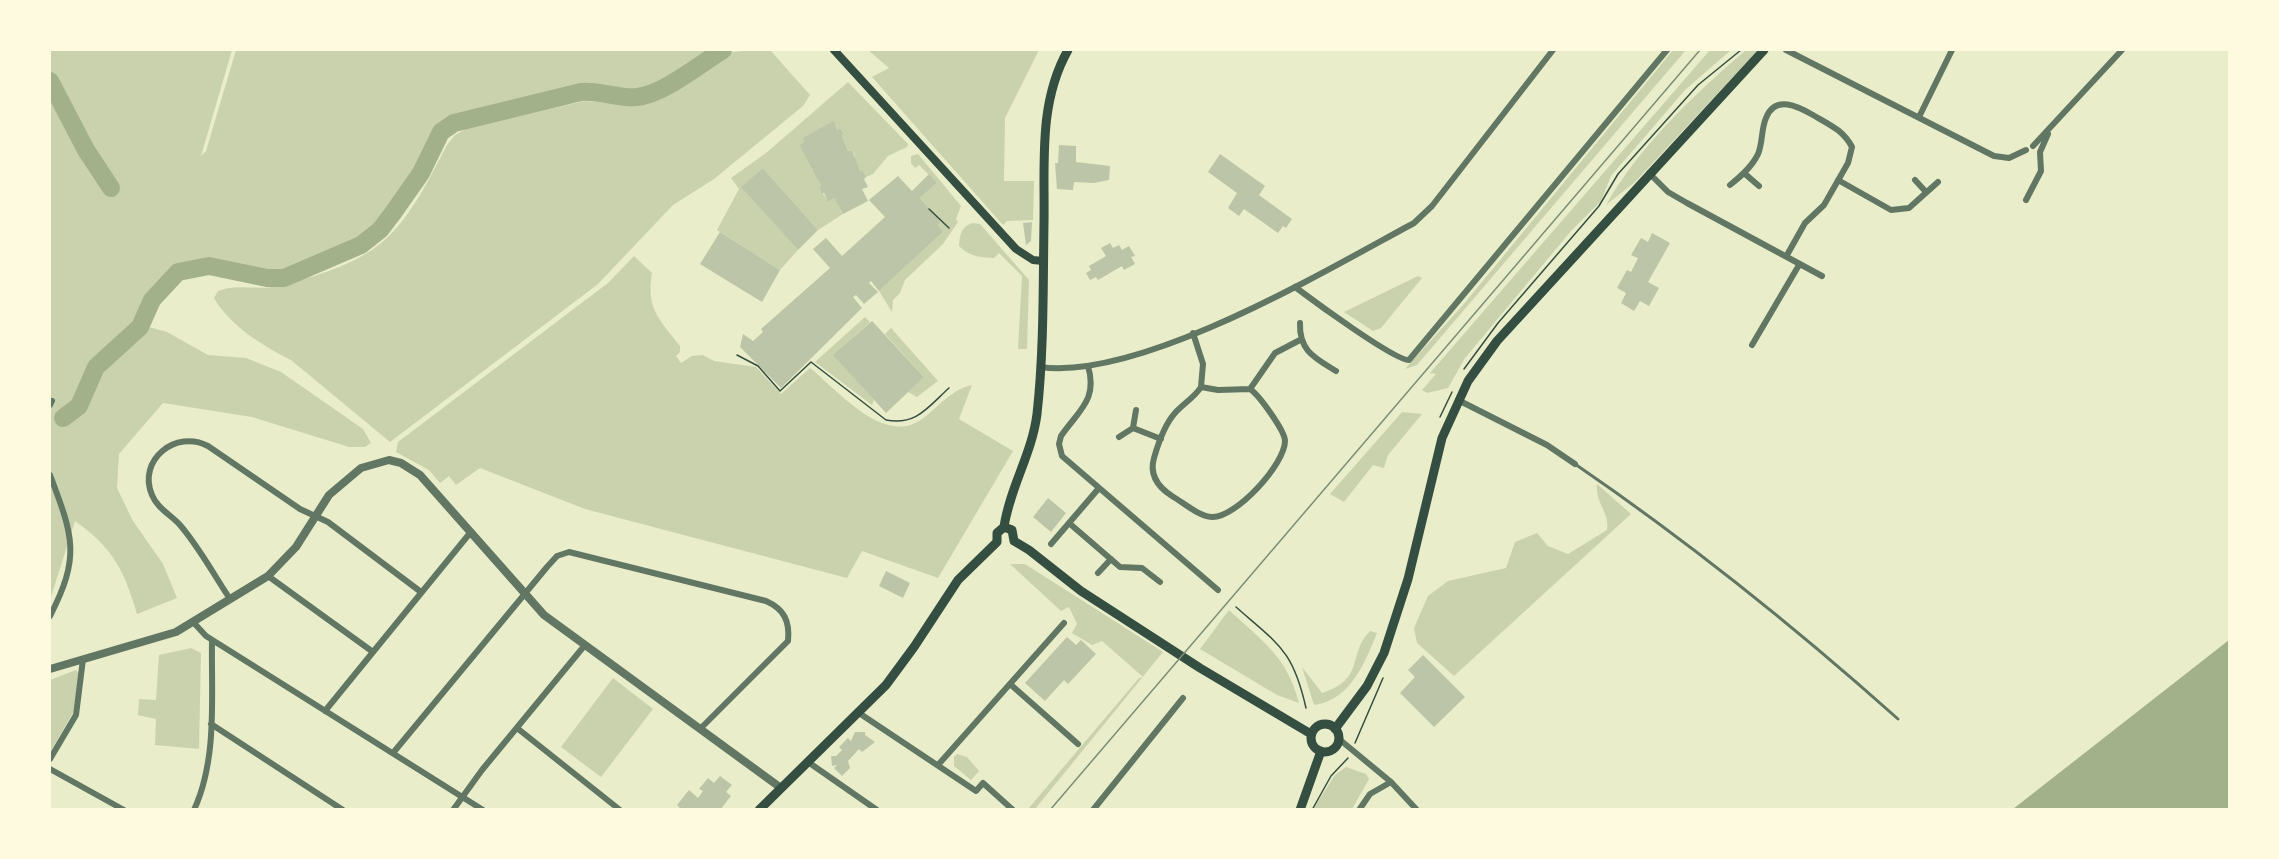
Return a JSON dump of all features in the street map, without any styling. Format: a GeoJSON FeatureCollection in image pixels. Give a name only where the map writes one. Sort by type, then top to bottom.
{"type":"FeatureCollection","features":[{"type":"Feature","properties":{"kind":"main road"},"geometry":{"type":"LineString","coordinates":[[834,50],[1016,249],[1033,260],[1043,261]]}},
{"type":"Feature","properties":{"kind":"main road"},"geometry":{"type":"LineString","coordinates":[[759,810],[859,713],[901,667],[958,580],[997,542],[997,533],[1004,527],[1008,498],[1033,438],[1040,367],[1047,114],[1056,76],[1068,50]]}},
{"type":"Feature","properties":{"kind":"main road"},"geometry":{"type":"LineString","coordinates":[[1335,729],[1367,686],[1384,653],[1410,570],[1434,463],[1458,400],[1468,381],[1497,341],[1764,50]]}},
{"type":"Feature","properties":{"kind":"main road"},"geometry":{"type":"LineString","coordinates":[[1004,527],[1012,530],[1015,535],[1014,542]]}},
{"type":"Feature","properties":{"kind":"main road"},"geometry":{"type":"LineString","coordinates":[[997,542],[1007,546],[1014,542]]}},
{"type":"Feature","properties":{"kind":"main road"},"geometry":{"type":"LineString","coordinates":[[1014,542],[1029,550],[1082,591],[1200,668],[1311,735]]}},
{"type":"Feature","properties":{"kind":"main road"},"geometry":{"type":"LineString","coordinates":[[1328,724],[1335,729],[1339,740],[1335,748],[1321,751],[1312,743],[1311,735],[1320,725],[1328,724]]}},
{"type":"Feature","properties":{"kind":"main road"},"geometry":{"type":"LineString","coordinates":[[1300,810],[1321,751]]}},
{"type":"Feature","properties":{"kind":"street"},"geometry":{"type":"LineString","coordinates":[[1040,367],[1088,366],[1193,333],[1295,286],[1414,223],[1426,214],[1553,50]]}},
{"type":"Feature","properties":{"kind":"street"},"geometry":{"type":"LineString","coordinates":[[1295,286],[1374,342],[1401,359],[1409,360],[1667,50]]}},
{"type":"Feature","properties":{"kind":"street"},"geometry":{"type":"LineString","coordinates":[[1786,50],[1994,156],[2009,158],[2026,150]]}},
{"type":"Feature","properties":{"kind":"street"},"geometry":{"type":"LineString","coordinates":[[1919,117],[1953,50]]}},
{"type":"Feature","properties":{"kind":"street"},"geometry":{"type":"LineString","coordinates":[[2033,146],[2122,50]]}},
{"type":"Feature","properties":{"kind":"street"},"geometry":{"type":"LineString","coordinates":[[1730,185],[1744,173],[1757,156],[1763,138],[1765,118],[1771,110],[1782,104],[1794,104],[1845,134],[1852,147],[1848,163],[1824,205],[1805,223],[1787,255]]}},
{"type":"Feature","properties":{"kind":"street"},"geometry":{"type":"LineString","coordinates":[[2026,200],[2041,171],[2040,152],[2049,131]]}},
{"type":"Feature","properties":{"kind":"street"},"geometry":{"type":"LineString","coordinates":[[1649,173],[1668,192],[1687,204],[1787,255],[1798,265],[1822,276]]}},
{"type":"Feature","properties":{"kind":"street"},"geometry":{"type":"LineString","coordinates":[[1744,173],[1759,186]]}},
{"type":"Feature","properties":{"kind":"street"},"geometry":{"type":"LineString","coordinates":[[1838,180],[1891,210],[1909,208],[1938,182]]}},
{"type":"Feature","properties":{"kind":"street"},"geometry":{"type":"LineString","coordinates":[[1915,180],[1926,192]]}},
{"type":"Feature","properties":{"kind":"street"},"geometry":{"type":"LineString","coordinates":[[1752,345],[1798,265]]}},
{"type":"Feature","properties":{"kind":"street"},"geometry":{"type":"LineString","coordinates":[[1300,323],[1300,340],[1311,356],[1336,371]]}},
{"type":"Feature","properties":{"kind":"street"},"geometry":{"type":"LineString","coordinates":[[1193,333],[1203,364],[1200,387],[1192,399],[1173,415],[1161,439],[1152,466],[1161,488],[1204,515],[1215,517],[1226,513],[1261,483],[1280,459],[1285,447],[1282,429],[1250,389]]}},
{"type":"Feature","properties":{"kind":"street"},"geometry":{"type":"LineString","coordinates":[[1250,389],[1275,353],[1300,340]]}},
{"type":"Feature","properties":{"kind":"street"},"geometry":{"type":"LineString","coordinates":[[1088,366],[1092,380],[1091,393],[1061,436],[1059,449],[1065,460],[1218,590]]}},
{"type":"Feature","properties":{"kind":"street"},"geometry":{"type":"LineString","coordinates":[[1200,387],[1218,390],[1250,389]]}},
{"type":"Feature","properties":{"kind":"street"},"geometry":{"type":"LineString","coordinates":[[1458,400],[1547,445],[1575,464]]}},
{"type":"Feature","properties":{"kind":"street"},"geometry":{"type":"LineString","coordinates":[[1119,437],[1133,428],[1136,410]]}},
{"type":"Feature","properties":{"kind":"street"},"geometry":{"type":"LineString","coordinates":[[1133,428],[1161,439]]}},
{"type":"Feature","properties":{"kind":"street"},"geometry":{"type":"LineString","coordinates":[[230,599],[181,526],[153,499],[149,486],[149,473],[161,451],[173,444],[186,440],[203,443],[300,509],[328,522],[422,592]]}},
{"type":"Feature","properties":{"kind":"street"},"geometry":{"type":"LineString","coordinates":[[50,669],[165,636],[194,623],[268,576],[296,547],[329,495],[354,473],[367,465],[388,460],[401,463],[420,475],[544,615],[781,788]]}},
{"type":"Feature","properties":{"kind":"street"},"geometry":{"type":"LineString","coordinates":[[50,475],[65,514],[72,555],[68,577],[50,616]]}},
{"type":"Feature","properties":{"kind":"street"},"geometry":{"type":"LineString","coordinates":[[1051,544],[1099,488]]}},
{"type":"Feature","properties":{"kind":"street"},"geometry":{"type":"LineString","coordinates":[[1069,523],[1120,567],[1142,568],[1160,582]]}},
{"type":"Feature","properties":{"kind":"street"},"geometry":{"type":"LineString","coordinates":[[325,711],[470,533]]}},
{"type":"Feature","properties":{"kind":"street"},"geometry":{"type":"LineString","coordinates":[[393,753],[557,556],[569,552],[776,605],[783,612],[788,622],[788,641],[700,729]]}},
{"type":"Feature","properties":{"kind":"street"},"geometry":{"type":"LineString","coordinates":[[1098,573],[1111,559]]}},
{"type":"Feature","properties":{"kind":"street"},"geometry":{"type":"LineString","coordinates":[[268,576],[373,652]]}},
{"type":"Feature","properties":{"kind":"street"},"geometry":{"type":"LineString","coordinates":[[194,623],[212,640],[483,810]]}},
{"type":"Feature","properties":{"kind":"street"},"geometry":{"type":"LineString","coordinates":[[938,765],[1064,623]]}},
{"type":"Feature","properties":{"kind":"street"},"geometry":{"type":"LineString","coordinates":[[203,810],[195,808],[206,774],[211,724],[212,640]]}},
{"type":"Feature","properties":{"kind":"street"},"geometry":{"type":"LineString","coordinates":[[453,810],[585,645]]}},
{"type":"Feature","properties":{"kind":"street"},"geometry":{"type":"LineString","coordinates":[[50,759],[76,715],[83,659]]}},
{"type":"Feature","properties":{"kind":"street"},"geometry":{"type":"LineString","coordinates":[[1010,684],[1078,744]]}},
{"type":"Feature","properties":{"kind":"street"},"geometry":{"type":"LineString","coordinates":[[1093,810],[1183,698]]}},
{"type":"Feature","properties":{"kind":"street"},"geometry":{"type":"LineString","coordinates":[[859,713],[976,791],[982,783],[1014,809]]}},
{"type":"Feature","properties":{"kind":"street"},"geometry":{"type":"LineString","coordinates":[[211,724],[343,810]]}},
{"type":"Feature","properties":{"kind":"street"},"geometry":{"type":"LineString","coordinates":[[517,728],[620,810]]}},
{"type":"Feature","properties":{"kind":"street"},"geometry":{"type":"LineString","coordinates":[[1339,740],[1391,782],[1417,810]]}},
{"type":"Feature","properties":{"kind":"street"},"geometry":{"type":"LineString","coordinates":[[808,762],[877,810]]}},
{"type":"Feature","properties":{"kind":"street"},"geometry":{"type":"LineString","coordinates":[[50,769],[124,810]]}},
{"type":"Feature","properties":{"kind":"street"},"geometry":{"type":"LineString","coordinates":[[1359,810],[1370,794],[1391,782]]}},
{"type":"Feature","properties":{"kind":"lane"},"geometry":{"type":"LineString","coordinates":[[1575,464],[1665,526],[1812,643],[1898,719]]}},
{"type":"Feature","properties":{"kind":"path"},"geometry":{"type":"LineString","coordinates":[[1460,377],[1498,323],[1599,206],[1618,174],[1698,85],[1742,50]]}},
{"type":"Feature","properties":{"kind":"path"},"geometry":{"type":"LineString","coordinates":[[929,209],[949,228]]}},
{"type":"Feature","properties":{"kind":"path"},"geometry":{"type":"LineString","coordinates":[[737,355],[758,366],[780,391],[811,362],[886,420],[901,423],[915,418],[949,388]]}},
{"type":"Feature","properties":{"kind":"path"},"geometry":{"type":"LineString","coordinates":[[1236,607],[1291,658],[1297,670],[1306,708]]}},
{"type":"Feature","properties":{"kind":"path"},"geometry":{"type":"LineString","coordinates":[[1312,810],[1331,776],[1346,763],[1363,723]]}},
{"type":"Feature","properties":{"kind":"shaded area"},"geometry":{"type":"Polygon","coordinates":[[[50,50],[232,50],[201,156],[206,151],[236,50],[716,50],[645,91],[634,93],[582,88],[457,117],[436,134],[412,179],[377,225],[354,244],[319,260],[276,275],[223,262],[207,261],[180,268],[169,276],[150,297],[134,323],[167,332],[208,355],[246,358],[281,372],[363,429],[371,443],[365,447],[349,447],[252,417],[163,403],[119,454],[117,488],[133,521],[163,564],[177,598],[137,614],[122,572],[115,561],[99,541],[75,521],[50,600],[50,50]]]}},
{"type":"Feature","properties":{"kind":"shaded area"},"geometry":{"type":"Polygon","coordinates":[[[770,50],[810,95],[803,106],[714,179],[673,205],[598,284],[390,442],[291,360],[258,341],[238,326],[220,308],[214,298],[218,291],[225,289],[270,287],[316,275],[342,266],[376,247],[408,214],[447,145],[455,135],[469,127],[585,101],[644,105],[733,52],[770,50]]]}},
{"type":"Feature","properties":{"kind":"shaded area"},"geometry":{"type":"Polygon","coordinates":[[[868,50],[1039,50],[1005,118],[1004,181],[1034,181],[1033,220],[1007,221],[1003,225],[872,77],[889,68],[868,50]]]}},
{"type":"Feature","properties":{"kind":"shaded area"},"geometry":{"type":"Polygon","coordinates":[[[1673,50],[1686,50],[1417,365],[1405,369],[1463,305],[1673,50]]]}},
{"type":"Feature","properties":{"kind":"shaded area"},"geometry":{"type":"Polygon","coordinates":[[[1710,50],[1731,50],[1685,90],[1611,176],[1601,201],[1571,231],[1465,358],[1448,388],[1427,393],[1422,390],[1436,374],[1430,373],[1710,50]]]}},
{"type":"Feature","properties":{"kind":"shaded area"},"geometry":{"type":"Polygon","coordinates":[[[1746,50],[1758,50],[1635,182],[1606,205],[1635,162],[1669,122],[1746,50]]]}},
{"type":"Feature","properties":{"kind":"shaded area"},"geometry":{"type":"Polygon","coordinates":[[[848,82],[908,144],[907,147],[888,156],[873,174],[866,177],[862,171],[859,172],[853,158],[855,156],[852,150],[848,151],[842,136],[844,134],[840,128],[837,130],[834,122],[802,138],[804,142],[799,145],[821,186],[819,188],[828,201],[834,198],[843,214],[818,230],[763,168],[742,187],[798,250],[780,270],[717,230],[739,189],[731,178],[766,153],[848,82]]]}},
{"type":"Feature","properties":{"kind":"shaded area"},"geometry":{"type":"Polygon","coordinates":[[[918,154],[961,206],[956,219],[958,222],[943,244],[905,280],[900,293],[893,300],[892,312],[879,291],[943,232],[938,225],[941,222],[920,198],[937,183],[919,165],[915,168],[911,163],[911,156],[918,154]]]}},
{"type":"Feature","properties":{"kind":"shaded area"},"geometry":{"type":"Polygon","coordinates":[[[973,223],[980,224],[1029,280],[1027,349],[1018,349],[1022,276],[999,253],[994,258],[980,257],[959,246],[964,229],[973,223]]]}},
{"type":"Feature","properties":{"kind":"shaded area"},"geometry":{"type":"Polygon","coordinates":[[[634,256],[652,273],[653,305],[660,321],[680,346],[680,352],[676,356],[681,363],[692,356],[703,355],[714,361],[756,367],[781,394],[810,368],[865,414],[880,422],[896,426],[911,425],[926,416],[953,393],[972,385],[959,419],[1013,451],[938,578],[862,551],[847,578],[585,509],[480,468],[456,485],[449,476],[440,483],[429,470],[396,452],[398,442],[608,283],[634,256]]]}},
{"type":"Feature","properties":{"kind":"shaded area"},"geometry":{"type":"Polygon","coordinates":[[[1418,276],[1422,278],[1381,328],[1373,331],[1344,312],[1418,276]]]}},
{"type":"Feature","properties":{"kind":"shaded area"},"geometry":{"type":"Polygon","coordinates":[[[865,317],[870,322],[834,355],[874,400],[872,405],[815,362],[865,317]]]}},
{"type":"Feature","properties":{"kind":"shaded area"},"geometry":{"type":"Polygon","coordinates":[[[891,328],[938,381],[917,397],[908,392],[924,377],[885,334],[891,328]]]}},
{"type":"Feature","properties":{"kind":"shaded area"},"geometry":{"type":"Polygon","coordinates":[[[1402,412],[1422,414],[1388,455],[1384,468],[1373,465],[1344,502],[1330,494],[1402,412]]]}},
{"type":"Feature","properties":{"kind":"shaded area"},"geometry":{"type":"Polygon","coordinates":[[[1597,484],[1631,514],[1454,676],[1417,643],[1414,628],[1428,596],[1448,581],[1506,568],[1515,542],[1537,533],[1548,546],[1568,554],[1607,530],[1597,484]]]}},
{"type":"Feature","properties":{"kind":"shaded area"},"geometry":{"type":"Polygon","coordinates":[[[1010,564],[1025,564],[1163,652],[1143,677],[1102,641],[1092,645],[1072,633],[1077,624],[1069,607],[1061,611],[1010,564]]]}},
{"type":"Feature","properties":{"kind":"shaded area"},"geometry":{"type":"Polygon","coordinates":[[[1229,610],[1272,650],[1288,673],[1299,703],[1277,695],[1200,649],[1229,610]]]}},
{"type":"Feature","properties":{"kind":"shaded area"},"geometry":{"type":"Polygon","coordinates":[[[1370,631],[1377,633],[1355,678],[1338,696],[1314,705],[1302,667],[1322,693],[1336,687],[1345,681],[1350,673],[1359,648],[1370,631]]]}},
{"type":"Feature","properties":{"kind":"shaded area"},"geometry":{"type":"Polygon","coordinates":[[[2229,640],[2229,809],[2013,809],[2229,640]]]}},
{"type":"Feature","properties":{"kind":"shaded area"},"geometry":{"type":"Polygon","coordinates":[[[191,648],[201,653],[199,749],[155,745],[156,719],[138,715],[139,699],[156,700],[159,655],[191,648]]]}},
{"type":"Feature","properties":{"kind":"shaded area"},"geometry":{"type":"Polygon","coordinates":[[[76,670],[79,673],[73,713],[50,752],[50,680],[76,670]]]}},
{"type":"Feature","properties":{"kind":"shaded area"},"geometry":{"type":"Polygon","coordinates":[[[1143,677],[1035,809],[1028,809],[1139,678],[1143,677]]]}},
{"type":"Feature","properties":{"kind":"shaded area"},"geometry":{"type":"Polygon","coordinates":[[[613,678],[653,709],[601,777],[561,747],[613,678]]]}},
{"type":"Feature","properties":{"kind":"shaded area"},"geometry":{"type":"Polygon","coordinates":[[[957,754],[967,757],[979,771],[971,780],[954,766],[954,757],[957,754]]]}},
{"type":"Feature","properties":{"kind":"shaded area"},"geometry":{"type":"Polygon","coordinates":[[[1346,767],[1366,774],[1369,779],[1352,809],[1313,809],[1335,775],[1346,767]]]}},
{"type":"Feature","properties":{"kind":"building"},"geometry":{"type":"Polygon","coordinates":[[[834,121],[837,130],[840,128],[844,134],[842,136],[848,151],[852,150],[860,172],[862,170],[866,177],[864,179],[868,187],[862,189],[868,201],[843,214],[834,198],[828,202],[824,193],[822,194],[819,187],[821,186],[799,145],[804,142],[802,138],[834,121]]]}},
{"type":"Feature","properties":{"kind":"building"},"geometry":{"type":"Polygon","coordinates":[[[1059,145],[1076,146],[1076,162],[1110,166],[1109,180],[1094,183],[1074,182],[1073,190],[1057,189],[1055,163],[1058,163],[1059,145]]]}},
{"type":"Feature","properties":{"kind":"building"},"geometry":{"type":"Polygon","coordinates":[[[1220,154],[1265,186],[1259,195],[1292,219],[1286,228],[1283,226],[1278,233],[1244,209],[1239,216],[1228,208],[1237,193],[1208,172],[1220,154]]]}},
{"type":"Feature","properties":{"kind":"building"},"geometry":{"type":"Polygon","coordinates":[[[763,168],[818,230],[798,250],[741,187],[763,168]]]}},
{"type":"Feature","properties":{"kind":"building"},"geometry":{"type":"Polygon","coordinates":[[[929,174],[937,183],[920,198],[941,222],[938,225],[943,232],[879,291],[871,281],[869,283],[878,292],[864,304],[856,295],[853,297],[862,308],[781,388],[740,347],[743,334],[753,341],[763,332],[761,329],[830,268],[813,249],[826,238],[842,256],[885,217],[869,200],[898,176],[912,191],[929,174]]]}},
{"type":"Feature","properties":{"kind":"building"},"geometry":{"type":"Polygon","coordinates":[[[1032,222],[1031,241],[1026,245],[1023,223],[1032,222]]]}},
{"type":"Feature","properties":{"kind":"building"},"geometry":{"type":"Polygon","coordinates":[[[720,232],[780,270],[762,302],[700,264],[720,232]]]}},
{"type":"Feature","properties":{"kind":"building"},"geometry":{"type":"Polygon","coordinates":[[[1652,233],[1670,243],[1648,282],[1659,288],[1649,306],[1640,301],[1634,311],[1621,303],[1626,293],[1617,288],[1627,270],[1631,272],[1638,258],[1631,255],[1641,238],[1648,242],[1652,233]]]}},
{"type":"Feature","properties":{"kind":"building"},"geometry":{"type":"Polygon","coordinates":[[[1110,243],[1113,248],[1119,245],[1122,250],[1129,246],[1135,256],[1131,257],[1135,264],[1124,270],[1122,266],[1098,280],[1096,277],[1090,280],[1086,273],[1091,270],[1089,266],[1106,256],[1101,248],[1110,243]]]}},
{"type":"Feature","properties":{"kind":"building"},"geometry":{"type":"Polygon","coordinates":[[[872,321],[924,377],[886,413],[833,355],[872,321]]]}},
{"type":"Feature","properties":{"kind":"building"},"geometry":{"type":"Polygon","coordinates":[[[1048,498],[1066,513],[1051,532],[1033,517],[1048,498]]]}},
{"type":"Feature","properties":{"kind":"building"},"geometry":{"type":"Polygon","coordinates":[[[886,571],[910,583],[903,598],[879,586],[886,571]]]}},
{"type":"Feature","properties":{"kind":"building"},"geometry":{"type":"Polygon","coordinates":[[[1067,637],[1076,645],[1081,640],[1096,654],[1068,684],[1064,680],[1045,701],[1025,683],[1067,637]]]}},
{"type":"Feature","properties":{"kind":"building"},"geometry":{"type":"Polygon","coordinates":[[[1423,655],[1465,697],[1434,727],[1400,693],[1415,677],[1408,670],[1423,655]]]}},
{"type":"Feature","properties":{"kind":"building"},"geometry":{"type":"Polygon","coordinates":[[[855,732],[865,732],[865,735],[875,742],[862,752],[859,749],[848,761],[850,768],[842,776],[834,768],[837,765],[832,766],[831,756],[836,756],[842,750],[839,747],[848,738],[851,741],[855,732]]]}},
{"type":"Feature","properties":{"kind":"building"},"geometry":{"type":"Polygon","coordinates":[[[720,776],[732,785],[726,792],[731,796],[720,810],[682,810],[677,805],[689,790],[698,798],[703,791],[699,789],[708,778],[714,783],[720,776]]]}},
{"type":"Feature","properties":{"kind":"waterway"},"geometry":{"type":"LineString","coordinates":[[63,418],[79,406],[96,367],[140,327],[152,300],[178,272],[209,266],[267,278],[284,278],[361,245],[380,230],[421,173],[441,132],[454,123],[581,92],[623,97],[648,95],[682,78],[723,50]]}},
{"type":"Feature","properties":{"kind":"waterway"},"geometry":{"type":"LineString","coordinates":[[50,81],[86,150],[111,188]]}},
{"type":"Feature","properties":{"kind":"tram line"},"geometry":{"type":"LineString","coordinates":[[1050,810],[1700,50]]}}]}
